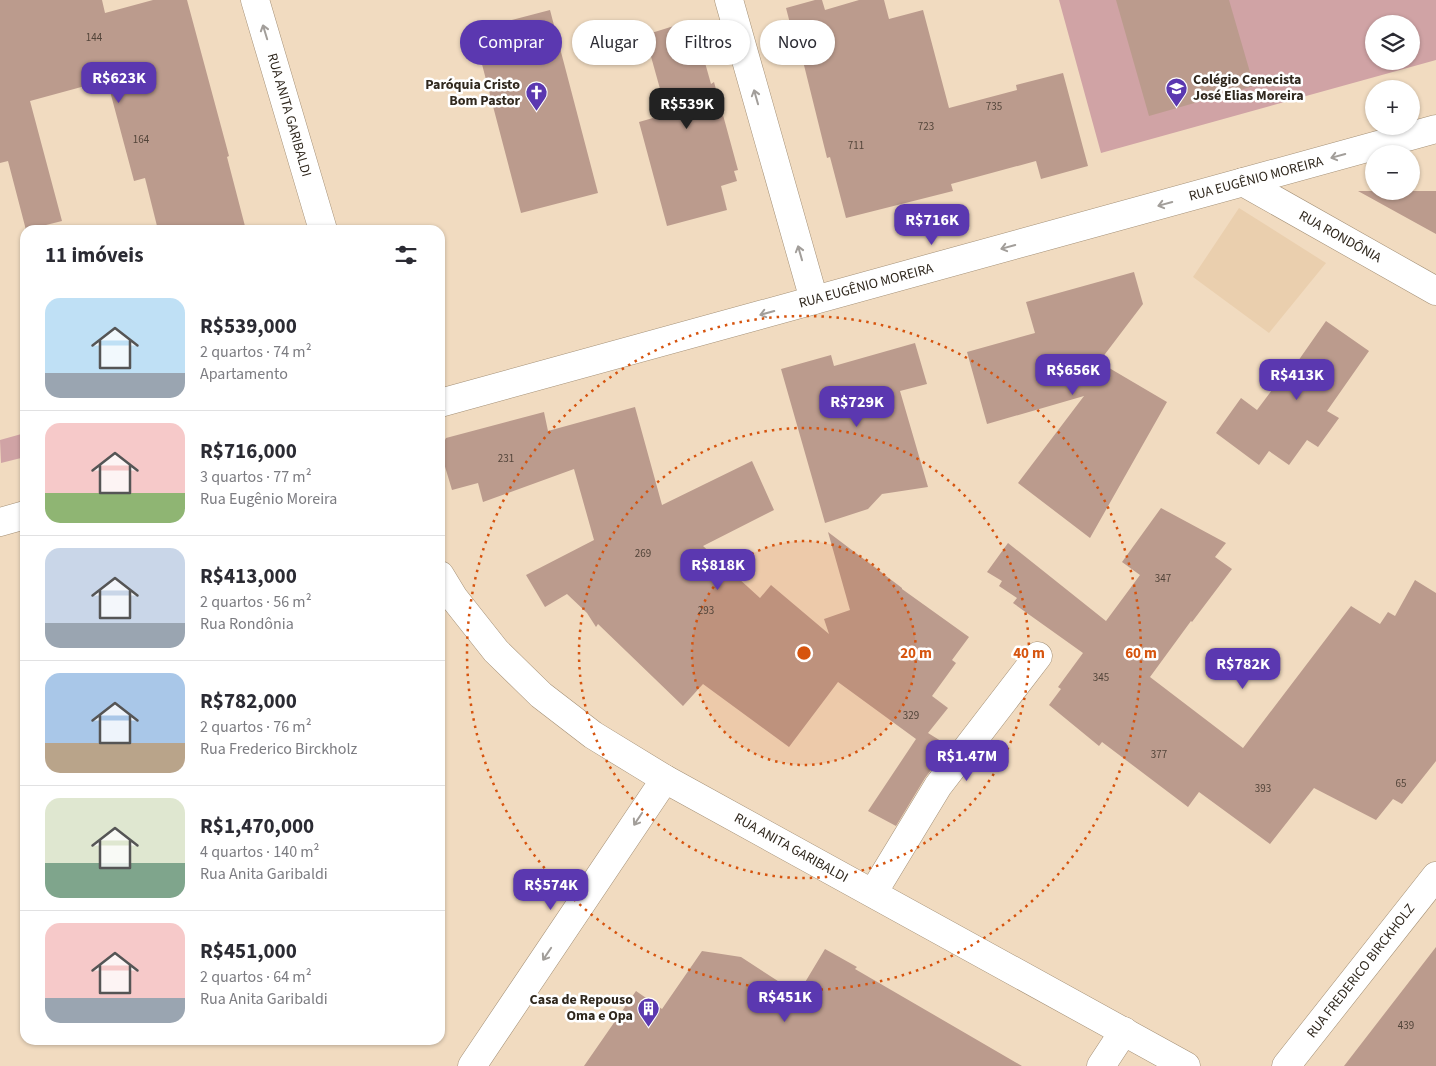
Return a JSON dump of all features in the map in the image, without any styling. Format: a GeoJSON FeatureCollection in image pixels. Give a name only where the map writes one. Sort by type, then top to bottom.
{"type":"FeatureCollection","features":[{"type":"Feature","properties":{"kind":"street","name":"RUA ANITA GARIBALDI"},"geometry":{"type":"LineString","coordinates":[[255,0],[322,225]]}},
{"type":"Feature","properties":{"kind":"street"},"geometry":{"type":"LineString","coordinates":[[729,0],[814,300]]}},
{"type":"Feature","properties":{"kind":"street","name":"RUA EUGÊNIO MOREIRA"},"geometry":{"type":"LineString","coordinates":[[445,402],[1436,130]]}},
{"type":"Feature","properties":{"kind":"street","name":"RUA RONDÔNIA"},"geometry":{"type":"LineString","coordinates":[[1243,182],[1436,291]]}},
{"type":"Feature","properties":{"kind":"street"},"geometry":{"type":"LineString","coordinates":[[0,522],[20,516]]}},
{"type":"Feature","properties":{"kind":"street","name":"RUA ANITA GARIBALDI"},"geometry":{"type":"LineString","coordinates":[[445,583],[454,598],[496,651],[540,695],[593,735],[665,779],[1186,1066]]}},
{"type":"Feature","properties":{"kind":"street"},"geometry":{"type":"LineString","coordinates":[[873,893],[938,786],[1038,656]]}},
{"type":"Feature","properties":{"kind":"street"},"geometry":{"type":"LineString","coordinates":[[472,1066],[665,779]]}},
{"type":"Feature","properties":{"kind":"street","name":"RUA FREDERICO BIRCKHOLZ"},"geometry":{"type":"LineString","coordinates":[[1286,1066],[1436,876]]}},
{"type":"Feature","properties":{"kind":"street"},"geometry":{"type":"LineString","coordinates":[[1101,1066],[1124,1031]]}},
{"type":"Feature","properties":{"kind":"shaded area","name":"Colégio Cenecista José Elias Moreira"},"geometry":{"type":"Polygon","coordinates":[[[1059,0],[1436,0],[1436,60],[1420,64],[1420,15],[1365,15],[1365,70],[1400,70],[1101,153],[1059,0]]]}},
{"type":"Feature","properties":{"kind":"shaded area"},"geometry":{"type":"Polygon","coordinates":[[[1239,208],[1326,263],[1269,333],[1193,277],[1239,208]]]}},
{"type":"Feature","properties":{"kind":"shaded area"},"geometry":{"type":"Polygon","coordinates":[[[20,434],[20,458],[1,463],[0,440],[20,434]]]}},
{"type":"Feature","properties":{"kind":"building"},"geometry":{"type":"Polygon","coordinates":[[[0,0],[102,0],[105,13],[153,0],[187,0],[229,156],[227,157],[245,225],[157,225],[145,178],[134,181],[107,80],[30,101],[62,221],[46,225],[25,225],[8,161],[0,163],[0,0]]]}},
{"type":"Feature","properties":{"kind":"building"},"geometry":{"type":"Polygon","coordinates":[[[815,0],[822,0],[825,10],[859,0],[884,0],[889,19],[923,10],[949,108],[1017,90],[1016,85],[1063,73],[1088,166],[1041,179],[1036,161],[951,184],[953,191],[846,218],[830,157],[827,158],[804,65],[835,65],[835,20],[789,20],[786,8],[815,0]]]}},
{"type":"Feature","properties":{"kind":"building"},"geometry":{"type":"Polygon","coordinates":[[[1116,0],[1229,0],[1254,86],[1149,116],[1116,0]]]}},
{"type":"Feature","properties":{"kind":"building","name":"Paróquia Cristo Bom Pastor"},"geometry":{"type":"Polygon","coordinates":[[[550,10],[553,20],[512,20],[550,10]]]}},
{"type":"Feature","properties":{"kind":"building"},"geometry":{"type":"Polygon","coordinates":[[[666,28],[666,65],[706,65],[711,84],[714,82],[738,170],[734,171],[737,181],[721,186],[727,210],[667,226],[639,122],[667,114],[653,65],[656,65],[656,32],[666,28]]]}},
{"type":"Feature","properties":{"kind":"building","name":"Paróquia Cristo Bom Pastor"},"geometry":{"type":"Polygon","coordinates":[[[562,56],[598,193],[521,213],[482,65],[562,65],[562,56]]]}},
{"type":"Feature","properties":{"kind":"building"},"geometry":{"type":"Polygon","coordinates":[[[1420,191],[1436,191],[1436,234],[1374,200],[1420,200],[1420,191]]]}},
{"type":"Feature","properties":{"kind":"building"},"geometry":{"type":"Polygon","coordinates":[[[1134,272],[1143,304],[1099,362],[1167,402],[1090,538],[1018,483],[1084,396],[987,424],[967,352],[1035,333],[1026,302],[1134,272]]]}},
{"type":"Feature","properties":{"kind":"building"},"geometry":{"type":"Polygon","coordinates":[[[1326,321],[1369,351],[1327,411],[1339,418],[1318,447],[1307,440],[1289,465],[1269,451],[1259,465],[1216,433],[1241,398],[1257,410],[1278,382],[1282,384],[1326,321]]]}},
{"type":"Feature","properties":{"kind":"building"},"geometry":{"type":"Polygon","coordinates":[[[915,343],[927,384],[900,391],[928,487],[882,494],[868,509],[825,523],[781,369],[831,355],[834,366],[915,343]]]}},
{"type":"Feature","properties":{"kind":"building"},"geometry":{"type":"Polygon","coordinates":[[[635,407],[662,505],[752,461],[774,510],[703,546],[760,598],[771,585],[829,634],[824,619],[850,610],[828,532],[902,589],[969,637],[952,660],[956,663],[932,696],[948,708],[928,733],[949,746],[925,778],[896,826],[868,811],[916,739],[838,682],[789,747],[703,684],[683,706],[598,624],[596,627],[587,613],[567,594],[545,607],[526,575],[594,540],[574,469],[483,502],[478,483],[452,490],[445,467],[445,440],[446,438],[544,412],[548,431],[635,407]]]}},
{"type":"Feature","properties":{"kind":"building"},"geometry":{"type":"Polygon","coordinates":[[[1161,508],[1226,543],[1215,557],[1232,569],[1150,677],[1243,748],[1351,606],[1380,624],[1388,612],[1395,616],[1415,580],[1436,593],[1436,761],[1402,804],[1393,799],[1376,820],[1314,788],[1270,844],[1199,792],[1188,807],[1102,742],[1099,746],[1049,705],[1061,689],[1058,687],[1083,653],[1013,603],[1017,598],[999,586],[1002,581],[987,572],[1008,543],[1106,621],[1140,575],[1122,562],[1161,508]]]}},
{"type":"Feature","properties":{"kind":"building"},"geometry":{"type":"Polygon","coordinates":[[[1436,947],[1436,1066],[1344,1066],[1436,947]]]}},
{"type":"Feature","properties":{"kind":"building"},"geometry":{"type":"Polygon","coordinates":[[[825,949],[857,967],[855,969],[1022,1066],[584,1066],[636,991],[662,1009],[702,951],[741,957],[798,994],[825,949]]]}},
{"type":"Feature","properties":{"kind":"place","name":"Colégio Cenecista José Elias Moreira"},"geometry":{"type":"Point","coordinates":[1177,107]}},
{"type":"Feature","properties":{"kind":"place","name":"Paróquia Cristo Bom Pastor"},"geometry":{"type":"Point","coordinates":[536,112]}},
{"type":"Feature","properties":{"kind":"place","name":"Casa de Repouso Oma e Opa"},"geometry":{"type":"Point","coordinates":[649,1027]}}]}
